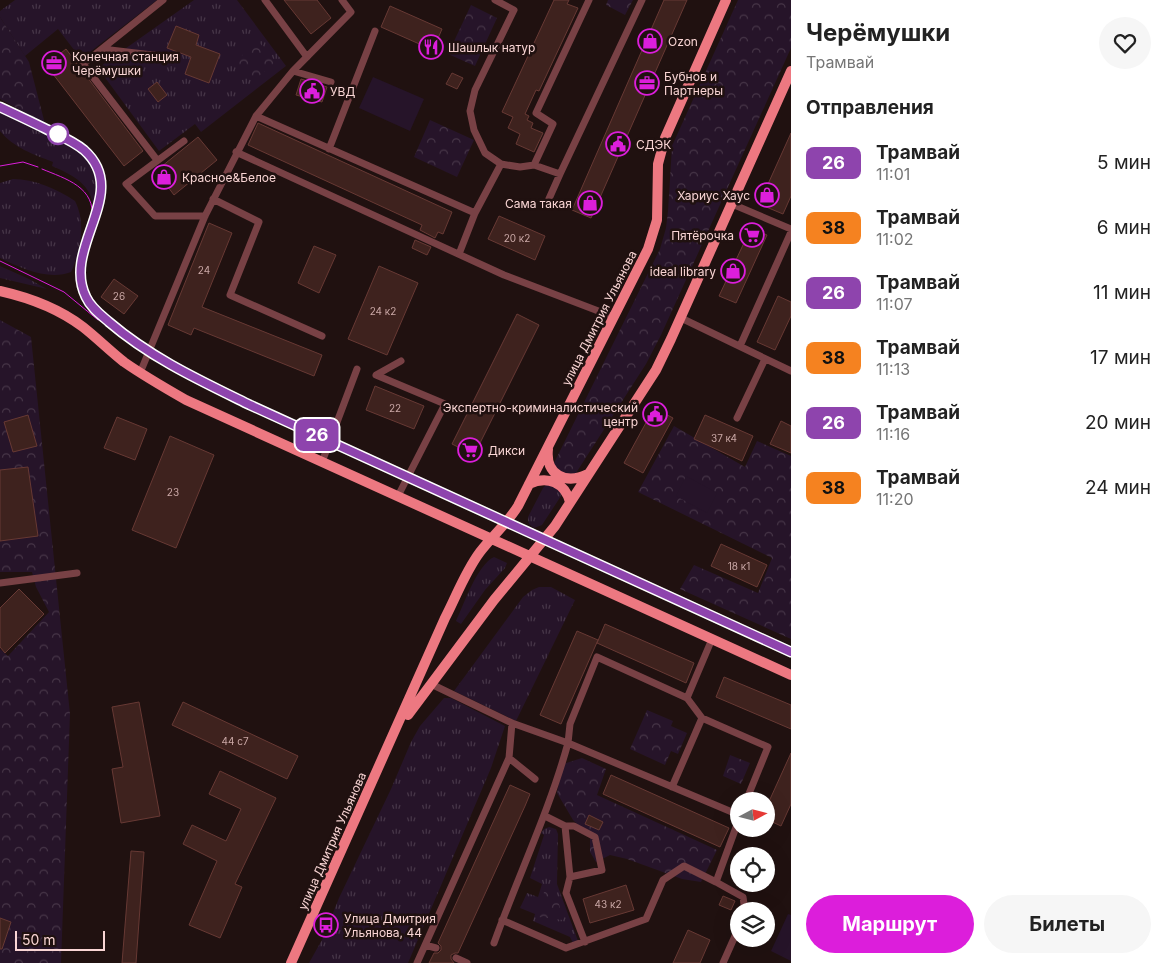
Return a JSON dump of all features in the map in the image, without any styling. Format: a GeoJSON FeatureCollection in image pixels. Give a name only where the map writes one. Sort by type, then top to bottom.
{"type":"FeatureCollection","features":[{"type":"Feature","properties":{"kind":"main road","name":"улица Дмитрия Ульянова"},"geometry":{"type":"LineString","coordinates":[[293,961],[394,737],[445,618],[472,564],[511,517],[530,484],[648,249],[657,220],[658,164],[665,138],[726,0]]}},
{"type":"Feature","properties":{"kind":"main road","name":"улица Дмитрия Ульянова"},"geometry":{"type":"LineString","coordinates":[[394,737],[494,600],[555,526],[656,370],[791,71]]}},
{"type":"Feature","properties":{"kind":"main road"},"geometry":{"type":"LineString","coordinates":[[0,291],[34,299],[58,310],[83,327],[140,373],[186,400],[791,675]]}},
{"type":"Feature","properties":{"kind":"main road"},"geometry":{"type":"LineString","coordinates":[[548,446],[548,462],[558,475],[573,479],[588,474]]}},
{"type":"Feature","properties":{"kind":"main road"},"geometry":{"type":"LineString","coordinates":[[530,484],[542,479],[555,482],[565,490],[570,502]]}},
{"type":"Feature","properties":{"kind":"lane"},"geometry":{"type":"LineString","coordinates":[[157,160],[83,64],[163,0]]}},
{"type":"Feature","properties":{"kind":"lane"},"geometry":{"type":"LineString","coordinates":[[264,0],[307,57]]}},
{"type":"Feature","properties":{"kind":"lane"},"geometry":{"type":"LineString","coordinates":[[140,373],[205,216],[236,152],[256,116],[293,71],[351,12],[342,0]]}},
{"type":"Feature","properties":{"kind":"lane"},"geometry":{"type":"LineString","coordinates":[[495,0],[514,10],[475,90],[470,111],[474,130],[485,153],[501,164],[520,167],[534,165],[560,174]]}},
{"type":"Feature","properties":{"kind":"lane"},"geometry":{"type":"LineString","coordinates":[[534,165],[553,124],[536,113],[589,0]]}},
{"type":"Feature","properties":{"kind":"lane"},"geometry":{"type":"LineString","coordinates":[[548,202],[642,0]]}},
{"type":"Feature","properties":{"kind":"lane"},"geometry":{"type":"LineString","coordinates":[[329,149],[375,31]]}},
{"type":"Feature","properties":{"kind":"lane"},"geometry":{"type":"LineString","coordinates":[[102,49],[169,57]]}},
{"type":"Feature","properties":{"kind":"lane"},"geometry":{"type":"LineString","coordinates":[[293,71],[331,82]]}},
{"type":"Feature","properties":{"kind":"lane"},"geometry":{"type":"LineString","coordinates":[[256,116],[475,213]]}},
{"type":"Feature","properties":{"kind":"lane"},"geometry":{"type":"LineString","coordinates":[[184,141],[126,184],[155,216],[205,216]]}},
{"type":"Feature","properties":{"kind":"lane"},"geometry":{"type":"LineString","coordinates":[[236,152],[504,275],[614,317]]}},
{"type":"Feature","properties":{"kind":"lane"},"geometry":{"type":"LineString","coordinates":[[459,254],[475,213],[501,164]]}},
{"type":"Feature","properties":{"kind":"lane"},"geometry":{"type":"LineString","coordinates":[[213,199],[259,222],[230,295],[322,336]]}},
{"type":"Feature","properties":{"kind":"lane"},"geometry":{"type":"LineString","coordinates":[[732,204],[791,231],[740,346]]}},
{"type":"Feature","properties":{"kind":"lane"},"geometry":{"type":"LineString","coordinates":[[681,318],[791,371]]}},
{"type":"Feature","properties":{"kind":"lane"},"geometry":{"type":"LineString","coordinates":[[737,418],[766,359]]}},
{"type":"Feature","properties":{"kind":"lane"},"geometry":{"type":"LineString","coordinates":[[398,496],[445,404],[376,375],[401,361]]}},
{"type":"Feature","properties":{"kind":"lane"},"geometry":{"type":"LineString","coordinates":[[322,462],[357,369]]}},
{"type":"Feature","properties":{"kind":"lane"},"geometry":{"type":"LineString","coordinates":[[0,583],[77,573]]}},
{"type":"Feature","properties":{"kind":"lane"},"geometry":{"type":"LineString","coordinates":[[687,698],[712,639]]}},
{"type":"Feature","properties":{"kind":"lane"},"geometry":{"type":"LineString","coordinates":[[494,943],[545,816],[568,743],[570,724],[597,658],[687,698],[702,718],[768,747],[750,792]]}},
{"type":"Feature","properties":{"kind":"lane"},"geometry":{"type":"LineString","coordinates":[[431,684],[512,723],[568,743],[730,813]]}},
{"type":"Feature","properties":{"kind":"lane"},"geometry":{"type":"LineString","coordinates":[[672,787],[702,718]]}},
{"type":"Feature","properties":{"kind":"lane"},"geometry":{"type":"LineString","coordinates":[[417,963],[509,758],[512,723]]}},
{"type":"Feature","properties":{"kind":"lane"},"geometry":{"type":"LineString","coordinates":[[509,758],[535,779]]}},
{"type":"Feature","properties":{"kind":"lane"},"geometry":{"type":"LineString","coordinates":[[545,816],[565,826],[574,826],[595,837],[602,870],[570,877]]}},
{"type":"Feature","properties":{"kind":"lane"},"geometry":{"type":"LineString","coordinates":[[565,826],[570,877],[566,893],[585,942]]}},
{"type":"Feature","properties":{"kind":"lane"},"geometry":{"type":"LineString","coordinates":[[716,882],[732,838]]}},
{"type":"Feature","properties":{"kind":"lane"},"geometry":{"type":"LineString","coordinates":[[502,920],[566,948],[646,919],[663,880],[684,866],[743,897],[744,902]]}},
{"type":"Feature","properties":{"kind":"lane"},"geometry":{"type":"LineString","coordinates":[[425,945],[436,948]]}},
{"type":"Feature","properties":{"kind":"lane"},"geometry":{"type":"LineString","coordinates":[[722,963],[730,946]]}},
{"type":"Feature","properties":{"kind":"lane"},"geometry":{"type":"LineString","coordinates":[[456,958],[467,963]]}},
{"type":"Feature","properties":{"kind":"green space"},"geometry":{"type":"Polygon","coordinates":[[[15,0],[157,0],[81,59],[58,29],[25,56],[0,17],[0,11],[15,0]]]}},
{"type":"Feature","properties":{"kind":"green space"},"geometry":{"type":"Polygon","coordinates":[[[194,0],[237,0],[286,66],[201,132],[195,124],[159,151],[98,68],[194,0]]]}},
{"type":"Feature","properties":{"kind":"green space"},"geometry":{"type":"Polygon","coordinates":[[[608,0],[633,0],[625,15],[606,5],[608,0]]]}},
{"type":"Feature","properties":{"kind":"green space"},"geometry":{"type":"Polygon","coordinates":[[[738,0],[791,0],[791,48],[661,335],[646,364],[576,473],[565,476],[556,468],[554,463],[660,249],[666,228],[668,211],[672,146],[738,0]]]}},
{"type":"Feature","properties":{"kind":"green space"},"geometry":{"type":"Polygon","coordinates":[[[471,5],[497,18],[475,66],[448,54],[471,5]]]}},
{"type":"Feature","properties":{"kind":"green space"},"geometry":{"type":"Polygon","coordinates":[[[0,17],[29,62],[45,124],[0,99],[0,17]]]}},
{"type":"Feature","properties":{"kind":"green space"},"geometry":{"type":"Polygon","coordinates":[[[258,41],[276,62],[253,81],[236,61],[258,41]]]}},
{"type":"Feature","properties":{"kind":"green space"},"geometry":{"type":"Polygon","coordinates":[[[373,77],[424,99],[410,131],[359,108],[373,77]]]}},
{"type":"Feature","properties":{"kind":"green space"},"geometry":{"type":"Polygon","coordinates":[[[0,110],[51,133],[69,143],[83,155],[93,169],[97,186],[93,204],[91,196],[78,180],[52,166],[53,162],[24,150],[5,137],[0,131],[0,110]]]}},
{"type":"Feature","properties":{"kind":"green space"},"geometry":{"type":"Polygon","coordinates":[[[430,120],[474,140],[457,177],[414,157],[430,120]]]}},
{"type":"Feature","properties":{"kind":"green space"},"geometry":{"type":"Polygon","coordinates":[[[13,179],[45,185],[75,201],[80,218],[81,236],[80,246],[71,272],[54,275],[44,274],[0,258],[0,183],[13,179]]]}},
{"type":"Feature","properties":{"kind":"green space"},"geometry":{"type":"Polygon","coordinates":[[[0,266],[29,279],[47,289],[0,278],[0,266]]]}},
{"type":"Feature","properties":{"kind":"green space"},"geometry":{"type":"Polygon","coordinates":[[[0,320],[31,337],[70,714],[61,963],[0,963],[0,649],[8,656],[49,612],[36,587],[32,572],[0,572],[0,320]]]}},
{"type":"Feature","properties":{"kind":"green space"},"geometry":{"type":"Polygon","coordinates":[[[674,426],[745,467],[757,441],[791,456],[791,639],[680,589],[694,565],[758,593],[772,558],[638,492],[674,426]]]}},
{"type":"Feature","properties":{"kind":"green space"},"geometry":{"type":"Polygon","coordinates":[[[686,476],[717,493],[707,513],[676,496],[686,476]]]}},
{"type":"Feature","properties":{"kind":"green space"},"geometry":{"type":"Polygon","coordinates":[[[547,484],[561,491],[561,496],[542,525],[534,528],[529,524],[528,517],[547,484]]]}},
{"type":"Feature","properties":{"kind":"green space"},"geometry":{"type":"Polygon","coordinates":[[[494,557],[507,563],[505,568],[485,590],[461,624],[456,621],[472,586],[482,568],[494,557]]]}},
{"type":"Feature","properties":{"kind":"green space"},"geometry":{"type":"Polygon","coordinates":[[[539,587],[551,587],[575,600],[516,721],[454,691],[523,597],[539,587]]]}},
{"type":"Feature","properties":{"kind":"green space"},"geometry":{"type":"Polygon","coordinates":[[[444,698],[451,698],[505,726],[491,768],[408,963],[309,963],[323,938],[339,898],[391,789],[411,742],[420,726],[444,698]]]}},
{"type":"Feature","properties":{"kind":"green space"},"geometry":{"type":"Polygon","coordinates":[[[647,710],[673,721],[671,726],[687,733],[678,754],[671,751],[665,765],[630,749],[647,710]]]}},
{"type":"Feature","properties":{"kind":"green space"},"geometry":{"type":"Polygon","coordinates":[[[730,755],[750,763],[741,784],[723,776],[730,755]]]}},
{"type":"Feature","properties":{"kind":"green space"},"geometry":{"type":"Polygon","coordinates":[[[582,758],[606,769],[597,795],[717,850],[701,882],[682,879],[627,859],[610,855],[596,862],[590,852],[590,837],[573,820],[557,793],[563,764],[582,758]]]}},
{"type":"Feature","properties":{"kind":"green space"},"geometry":{"type":"Polygon","coordinates":[[[549,827],[556,829],[558,834],[557,884],[578,941],[573,943],[570,937],[533,921],[535,914],[520,908],[527,893],[538,897],[542,884],[530,878],[544,835],[541,833],[549,827]]]}},
{"type":"Feature","properties":{"kind":"green space"},"geometry":{"type":"Polygon","coordinates":[[[544,892],[556,892],[563,920],[539,917],[544,892]]]}},
{"type":"Feature","properties":{"kind":"green space"},"geometry":{"type":"Polygon","coordinates":[[[788,914],[791,915],[791,961],[771,951],[773,947],[775,947],[775,942],[788,914]]]}},
{"type":"Feature","properties":{"kind":"building"},"geometry":{"type":"Polygon","coordinates":[[[284,0],[317,0],[331,18],[311,34],[284,0]]]}},
{"type":"Feature","properties":{"kind":"building"},"geometry":{"type":"Polygon","coordinates":[[[554,0],[569,0],[567,4],[578,8],[539,91],[536,90],[525,114],[529,116],[527,120],[533,123],[531,128],[543,133],[534,152],[516,144],[520,134],[508,128],[513,117],[502,112],[554,0]]]}},
{"type":"Feature","properties":{"kind":"building"},"geometry":{"type":"Polygon","coordinates":[[[664,0],[687,0],[591,218],[572,210],[664,0]]]}},
{"type":"Feature","properties":{"kind":"building"},"geometry":{"type":"Polygon","coordinates":[[[390,6],[442,29],[433,50],[381,27],[390,6]]]}},
{"type":"Feature","properties":{"kind":"building"},"geometry":{"type":"Polygon","coordinates":[[[176,26],[199,35],[196,45],[220,54],[209,83],[185,74],[191,57],[167,48],[176,26]]]}},
{"type":"Feature","properties":{"kind":"building"},"geometry":{"type":"Polygon","coordinates":[[[66,49],[143,151],[124,166],[46,65],[66,49]]]}},
{"type":"Feature","properties":{"kind":"building"},"geometry":{"type":"Polygon","coordinates":[[[452,73],[463,78],[457,89],[446,84],[452,73]]]}},
{"type":"Feature","properties":{"kind":"building","name":"УВД"},"geometry":{"type":"Polygon","coordinates":[[[301,79],[327,87],[322,102],[296,95],[301,79]]]}},
{"type":"Feature","properties":{"kind":"building"},"geometry":{"type":"Polygon","coordinates":[[[157,82],[167,95],[158,102],[148,89],[157,82]]]}},
{"type":"Feature","properties":{"kind":"building"},"geometry":{"type":"Polygon","coordinates":[[[258,123],[452,212],[443,234],[438,232],[435,238],[420,230],[422,225],[248,145],[258,123]]]}},
{"type":"Feature","properties":{"kind":"building"},"geometry":{"type":"Polygon","coordinates":[[[791,133],[791,196],[783,214],[759,204],[791,133]]]}},
{"type":"Feature","properties":{"kind":"building"},"geometry":{"type":"Polygon","coordinates":[[[198,137],[217,160],[174,195],[156,171],[198,137]]]}},
{"type":"Feature","properties":{"kind":"building"},"geometry":{"type":"Polygon","coordinates":[[[499,216],[545,236],[535,260],[488,239],[499,216]]]}},
{"type":"Feature","properties":{"kind":"building"},"geometry":{"type":"Polygon","coordinates":[[[209,223],[232,233],[202,307],[322,355],[314,376],[194,328],[191,335],[168,325],[209,223]]]}},
{"type":"Feature","properties":{"kind":"building"},"geometry":{"type":"Polygon","coordinates":[[[751,228],[767,235],[736,303],[719,296],[751,228]]]}},
{"type":"Feature","properties":{"kind":"building"},"geometry":{"type":"Polygon","coordinates":[[[415,240],[431,247],[427,255],[412,248],[415,240]]]}},
{"type":"Feature","properties":{"kind":"building"},"geometry":{"type":"Polygon","coordinates":[[[314,246],[336,255],[319,293],[298,283],[314,246]]]}},
{"type":"Feature","properties":{"kind":"building"},"geometry":{"type":"Polygon","coordinates":[[[379,266],[418,283],[387,355],[348,339],[379,266]]]}},
{"type":"Feature","properties":{"kind":"building"},"geometry":{"type":"Polygon","coordinates":[[[114,279],[138,296],[124,314],[101,297],[114,279]]]}},
{"type":"Feature","properties":{"kind":"building"},"geometry":{"type":"Polygon","coordinates":[[[778,296],[791,302],[791,316],[775,350],[757,342],[778,296]]]}},
{"type":"Feature","properties":{"kind":"building"},"geometry":{"type":"Polygon","coordinates":[[[517,314],[539,325],[474,455],[452,444],[517,314]]]}},
{"type":"Feature","properties":{"kind":"building"},"geometry":{"type":"Polygon","coordinates":[[[375,386],[424,406],[414,429],[366,410],[375,386]]]}},
{"type":"Feature","properties":{"kind":"building"},"geometry":{"type":"Polygon","coordinates":[[[654,408],[673,418],[643,473],[624,463],[654,408]]]}},
{"type":"Feature","properties":{"kind":"building"},"geometry":{"type":"Polygon","coordinates":[[[28,415],[37,446],[13,452],[4,422],[28,415]]]}},
{"type":"Feature","properties":{"kind":"building"},"geometry":{"type":"Polygon","coordinates":[[[705,415],[753,436],[742,461],[694,439],[705,415]]]}},
{"type":"Feature","properties":{"kind":"building"},"geometry":{"type":"Polygon","coordinates":[[[117,417],[147,429],[135,460],[104,448],[117,417]]]}},
{"type":"Feature","properties":{"kind":"building"},"geometry":{"type":"Polygon","coordinates":[[[781,421],[791,426],[791,453],[770,444],[781,421]]]}},
{"type":"Feature","properties":{"kind":"building"},"geometry":{"type":"Polygon","coordinates":[[[170,436],[214,455],[176,548],[132,530],[170,436]]]}},
{"type":"Feature","properties":{"kind":"building"},"geometry":{"type":"Polygon","coordinates":[[[28,467],[38,536],[0,541],[0,470],[28,467]]]}},
{"type":"Feature","properties":{"kind":"building"},"geometry":{"type":"Polygon","coordinates":[[[721,544],[767,565],[757,587],[711,566],[721,544]]]}},
{"type":"Feature","properties":{"kind":"building"},"geometry":{"type":"Polygon","coordinates":[[[19,589],[44,614],[5,653],[0,647],[0,608],[19,589]]]}},
{"type":"Feature","properties":{"kind":"building"},"geometry":{"type":"Polygon","coordinates":[[[605,624],[694,663],[686,683],[597,643],[605,624]]]}},
{"type":"Feature","properties":{"kind":"building"},"geometry":{"type":"Polygon","coordinates":[[[577,631],[598,640],[561,724],[540,715],[577,631]]]}},
{"type":"Feature","properties":{"kind":"building"},"geometry":{"type":"Polygon","coordinates":[[[724,677],[791,705],[791,729],[716,697],[724,677]]]}},
{"type":"Feature","properties":{"kind":"building"},"geometry":{"type":"Polygon","coordinates":[[[139,702],[160,816],[121,823],[112,769],[123,767],[112,707],[139,702]]]}},
{"type":"Feature","properties":{"kind":"building"},"geometry":{"type":"Polygon","coordinates":[[[183,702],[298,756],[287,779],[172,725],[183,702]]]}},
{"type":"Feature","properties":{"kind":"building"},"geometry":{"type":"Polygon","coordinates":[[[791,753],[791,804],[781,826],[775,823],[775,792],[773,792],[791,753]]]}},
{"type":"Feature","properties":{"kind":"building"},"geometry":{"type":"Polygon","coordinates":[[[220,771],[276,798],[235,884],[242,887],[220,938],[189,925],[217,861],[183,844],[192,825],[226,841],[241,809],[209,794],[220,771]]]}},
{"type":"Feature","properties":{"kind":"building"},"geometry":{"type":"Polygon","coordinates":[[[611,775],[729,828],[720,847],[603,794],[611,775]]]}},
{"type":"Feature","properties":{"kind":"building"},"geometry":{"type":"Polygon","coordinates":[[[510,785],[530,794],[458,953],[451,955],[454,963],[429,963],[434,953],[438,953],[441,950],[441,946],[438,943],[510,785]]]}},
{"type":"Feature","properties":{"kind":"building"},"geometry":{"type":"Polygon","coordinates":[[[589,815],[603,822],[599,830],[585,824],[589,815]]]}},
{"type":"Feature","properties":{"kind":"building"},"geometry":{"type":"Polygon","coordinates":[[[131,851],[144,852],[136,963],[122,963],[131,851]]]}},
{"type":"Feature","properties":{"kind":"building"},"geometry":{"type":"Polygon","coordinates":[[[626,885],[634,910],[590,923],[583,899],[626,885]]]}},
{"type":"Feature","properties":{"kind":"building"},"geometry":{"type":"Polygon","coordinates":[[[723,896],[735,901],[730,902],[730,910],[719,905],[723,896]]]}},
{"type":"Feature","properties":{"kind":"building"},"geometry":{"type":"Polygon","coordinates":[[[0,918],[11,922],[2,949],[0,949],[0,918]]]}},
{"type":"Feature","properties":{"kind":"building"},"geometry":{"type":"Polygon","coordinates":[[[688,930],[710,940],[700,963],[673,963],[688,930]]]}},
{"type":"Feature","properties":{"kind":"tram line"},"geometry":{"type":"LineString","coordinates":[[0,107],[75,143],[84,150],[97,167],[101,184],[99,202],[82,259],[81,278],[86,297],[93,308],[142,347],[177,368],[250,405],[791,652]]}},
{"type":"Feature","properties":{"kind":"tram line","name":"26"},"geometry":{"type":"LineString","coordinates":[[0,107],[71,140],[94,162],[99,174],[101,188],[96,218],[86,238],[81,258],[80,271],[83,289],[86,298],[96,311],[140,346],[171,366],[250,405],[791,652]]}},
{"type":"Feature","properties":{"kind":"tram line"},"geometry":{"type":"LineString","coordinates":[[0,166],[23,162],[38,167]]}},
{"type":"Feature","properties":{"kind":"tram line"},"geometry":{"type":"LineString","coordinates":[[42,169],[78,186],[89,199],[92,208],[92,219]]}},
{"type":"Feature","properties":{"kind":"tram line"},"geometry":{"type":"LineString","coordinates":[[0,261],[64,292],[98,320]]}},
{"type":"Feature","properties":{"kind":"place","name":"Ozon"},"geometry":{"type":"Point","coordinates":[650,41]}},
{"type":"Feature","properties":{"kind":"place","name":"Шашлык натур"},"geometry":{"type":"Point","coordinates":[431,47]}},
{"type":"Feature","properties":{"kind":"place","name":"Конечная станция Черёмушки"},"geometry":{"type":"Point","coordinates":[54,63]}},
{"type":"Feature","properties":{"kind":"place","name":"Бубнов и Партнеры"},"geometry":{"type":"Point","coordinates":[647,83]}},
{"type":"Feature","properties":{"kind":"place","name":"УВД"},"geometry":{"type":"Point","coordinates":[312,91]}},
{"type":"Feature","properties":{"kind":"place","name":"СДЭК"},"geometry":{"type":"Point","coordinates":[618,144]}},
{"type":"Feature","properties":{"kind":"place","name":"Красное&Белое"},"geometry":{"type":"Point","coordinates":[164,177]}},
{"type":"Feature","properties":{"kind":"place","name":"Хариус Хаус"},"geometry":{"type":"Point","coordinates":[767,195]}},
{"type":"Feature","properties":{"kind":"place","name":"Сама такая"},"geometry":{"type":"Point","coordinates":[590,203]}},
{"type":"Feature","properties":{"kind":"place","name":"Пятёрочка"},"geometry":{"type":"Point","coordinates":[752,235]}},
{"type":"Feature","properties":{"kind":"place","name":"ideal library"},"geometry":{"type":"Point","coordinates":[733,271]}},
{"type":"Feature","properties":{"kind":"place","name":"Экспертно-криминалистический центр"},"geometry":{"type":"Point","coordinates":[655,414]}},
{"type":"Feature","properties":{"kind":"place","name":"Дикси"},"geometry":{"type":"Point","coordinates":[470,450]}},
{"type":"Feature","properties":{"kind":"place","name":"Улица Дмитрия Ульянова, 44"},"geometry":{"type":"Point","coordinates":[326,925]}}]}
